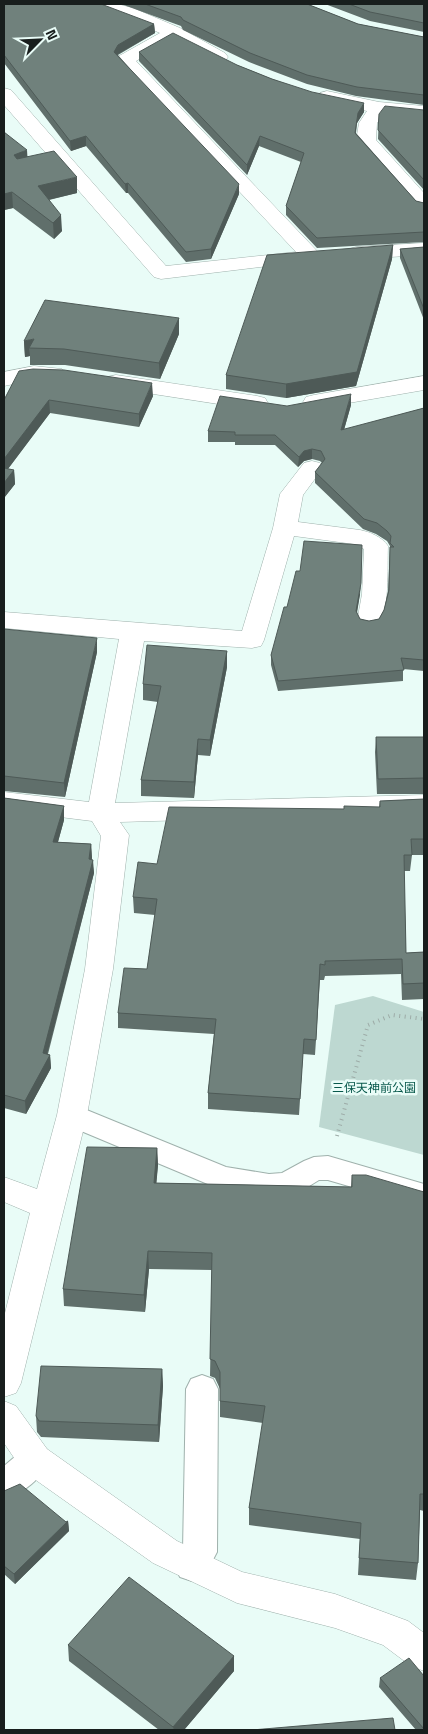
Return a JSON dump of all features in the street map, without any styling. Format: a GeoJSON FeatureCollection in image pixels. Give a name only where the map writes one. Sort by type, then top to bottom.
{"type":"FeatureCollection","features":[{"type":"Feature","properties":{"kind":"street"},"geometry":{"type":"LineString","coordinates":[[98,4],[127,12],[174,32],[234,64]]}},
{"type":"Feature","properties":{"kind":"street"},"geometry":{"type":"LineString","coordinates":[[174,32],[125,60],[326,255]]}},
{"type":"Feature","properties":{"kind":"street"},"geometry":{"type":"LineString","coordinates":[[312,93],[379,108],[424,112]]}},
{"type":"Feature","properties":{"kind":"street"},"geometry":{"type":"LineString","coordinates":[[4,94],[161,272],[326,255],[424,249]]}},
{"type":"Feature","properties":{"kind":"street"},"geometry":{"type":"LineString","coordinates":[[379,108],[368,123],[366,141],[424,205]]}},
{"type":"Feature","properties":{"kind":"street"},"geometry":{"type":"LineString","coordinates":[[4,379],[34,373],[84,377],[286,405],[424,384]]}},
{"type":"Feature","properties":{"kind":"street"},"geometry":{"type":"LineString","coordinates":[[4,620],[133,632],[252,640],[285,528],[292,494],[312,468]]}},
{"type":"Feature","properties":{"kind":"street"},"geometry":{"type":"LineString","coordinates":[[285,528],[360,537],[376,546],[374,594],[369,622]]}},
{"type":"Feature","properties":{"kind":"street"},"geometry":{"type":"LineString","coordinates":[[4,1384],[72,1115],[99,969],[115,835],[100,813],[133,632]]}},
{"type":"Feature","properties":{"kind":"street"},"geometry":{"type":"LineString","coordinates":[[4,801],[100,813],[424,804]]}},
{"type":"Feature","properties":{"kind":"street"},"geometry":{"type":"LineString","coordinates":[[4,1189],[48,1207]]}},
{"type":"Feature","properties":{"kind":"street"},"geometry":{"type":"LineString","coordinates":[[4,1416],[36,1460],[165,1552],[237,1587],[335,1611],[395,1633],[424,1654]]}},
{"type":"Feature","properties":{"kind":"lane"},"geometry":{"type":"LineString","coordinates":[[72,1115],[222,1178],[270,1186],[287,1185],[314,1169],[328,1168],[424,1196]]}},
{"type":"Feature","properties":{"kind":"lane"},"geometry":{"type":"LineString","coordinates":[[192,1566],[200,1552],[202,1389]]}},
{"type":"Feature","properties":{"kind":"lane"},"geometry":{"type":"LineString","coordinates":[[4,1485],[36,1460]]}},
{"type":"Feature","properties":{"kind":"path"},"geometry":{"type":"LineString","coordinates":[[328,1168],[368,1025],[392,1015],[424,1019]]}},
{"type":"Feature","properties":{"kind":"green space","name":"三保天神前公園"},"geometry":{"type":"Polygon","coordinates":[[[373,996],[424,1012],[424,1155],[319,1127],[335,1005],[373,996]]]}},
{"type":"Feature","properties":{"kind":"building"},"geometry":{"type":"Polygon","coordinates":[[[4,4],[101,4],[154,24],[118,45],[114,52],[239,184],[211,249],[186,252],[128,183],[125,184],[86,136],[70,141],[4,55],[4,4]]]}},
{"type":"Feature","properties":{"kind":"building"},"geometry":{"type":"Polygon","coordinates":[[[145,4],[307,4],[358,24],[424,37],[424,95],[357,87],[307,75],[250,53],[183,20],[181,17],[145,4]]]}},
{"type":"Feature","properties":{"kind":"building"},"geometry":{"type":"Polygon","coordinates":[[[349,4],[424,4],[424,23],[370,12],[349,4]]]}},
{"type":"Feature","properties":{"kind":"building"},"geometry":{"type":"Polygon","coordinates":[[[173,33],[237,65],[272,79],[312,92],[364,103],[358,113],[355,133],[416,201],[424,203],[424,232],[317,238],[286,206],[304,153],[260,136],[247,165],[139,52],[173,33]]]}},
{"type":"Feature","properties":{"kind":"building"},"geometry":{"type":"Polygon","coordinates":[[[385,106],[424,110],[424,180],[378,130],[379,114],[385,106]]]}},
{"type":"Feature","properties":{"kind":"building"},"geometry":{"type":"Polygon","coordinates":[[[4,132],[27,150],[14,155],[17,159],[54,151],[77,177],[38,186],[61,215],[53,223],[12,192],[4,194],[4,132]]]}},
{"type":"Feature","properties":{"kind":"building"},"geometry":{"type":"Polygon","coordinates":[[[393,245],[357,372],[286,384],[226,375],[267,255],[393,245]]]}},
{"type":"Feature","properties":{"kind":"building"},"geometry":{"type":"Polygon","coordinates":[[[424,247],[424,309],[400,249],[424,247]]]}},
{"type":"Feature","properties":{"kind":"building"},"geometry":{"type":"Polygon","coordinates":[[[45,300],[179,318],[159,363],[64,349],[29,348],[34,339],[24,341],[45,300]]]}},
{"type":"Feature","properties":{"kind":"building"},"geometry":{"type":"Polygon","coordinates":[[[33,369],[64,370],[152,383],[139,414],[49,400],[4,459],[4,400],[19,371],[33,369]]]}},
{"type":"Feature","properties":{"kind":"building"},"geometry":{"type":"Polygon","coordinates":[[[351,394],[341,430],[424,408],[424,660],[401,658],[404,670],[278,681],[271,655],[284,607],[287,607],[296,571],[300,571],[304,541],[362,545],[361,583],[356,611],[360,619],[369,621],[379,619],[384,610],[389,590],[390,547],[394,547],[390,543],[391,536],[377,523],[364,519],[315,472],[325,459],[321,451],[312,449],[304,451],[299,457],[275,435],[235,435],[235,432],[208,431],[220,396],[287,406],[351,394]]]}},
{"type":"Feature","properties":{"kind":"building"},"geometry":{"type":"Polygon","coordinates":[[[4,468],[14,470],[4,483],[4,468]]]}},
{"type":"Feature","properties":{"kind":"building"},"geometry":{"type":"Polygon","coordinates":[[[4,629],[97,638],[64,783],[4,776],[4,629]]]}},
{"type":"Feature","properties":{"kind":"building"},"geometry":{"type":"Polygon","coordinates":[[[147,645],[227,651],[210,740],[198,739],[194,782],[141,780],[161,686],[143,684],[147,645]]]}},
{"type":"Feature","properties":{"kind":"building"},"geometry":{"type":"Polygon","coordinates":[[[376,737],[424,737],[424,778],[378,779],[376,737]]]}},
{"type":"Feature","properties":{"kind":"building"},"geometry":{"type":"Polygon","coordinates":[[[4,798],[64,806],[53,842],[91,844],[89,859],[93,860],[43,1053],[50,1055],[25,1101],[4,1095],[4,798]]]}},
{"type":"Feature","properties":{"kind":"building"},"geometry":{"type":"Polygon","coordinates":[[[424,799],[424,839],[411,839],[412,855],[404,855],[406,953],[424,952],[424,983],[403,984],[402,959],[325,961],[325,965],[320,964],[316,1040],[304,1039],[300,1099],[208,1093],[216,1019],[118,1013],[124,968],[147,969],[157,899],[133,897],[138,862],[157,864],[169,807],[344,809],[344,806],[380,807],[380,801],[424,799]]]}},
{"type":"Feature","properties":{"kind":"building"},"geometry":{"type":"Polygon","coordinates":[[[87,1147],[157,1148],[154,1183],[352,1187],[352,1175],[366,1175],[424,1192],[424,1494],[420,1494],[418,1563],[359,1558],[361,1523],[249,1508],[265,1406],[220,1401],[220,1372],[215,1361],[210,1359],[212,1253],[148,1251],[144,1295],[63,1289],[87,1147]]]}},
{"type":"Feature","properties":{"kind":"building"},"geometry":{"type":"Polygon","coordinates":[[[41,1366],[162,1369],[158,1425],[39,1421],[36,1416],[41,1366]]]}},
{"type":"Feature","properties":{"kind":"building"},"geometry":{"type":"Polygon","coordinates":[[[20,1484],[66,1522],[68,1521],[14,1574],[4,1566],[4,1491],[20,1484]]]}},
{"type":"Feature","properties":{"kind":"building"},"geometry":{"type":"Polygon","coordinates":[[[129,1577],[234,1656],[173,1727],[68,1645],[129,1577]]]}},
{"type":"Feature","properties":{"kind":"building"},"geometry":{"type":"Polygon","coordinates":[[[409,1658],[424,1676],[424,1729],[380,1678],[409,1658]]]}},
{"type":"Feature","properties":{"kind":"building"},"geometry":{"type":"Polygon","coordinates":[[[393,1718],[395,1730],[252,1730],[393,1718]]]}}]}
